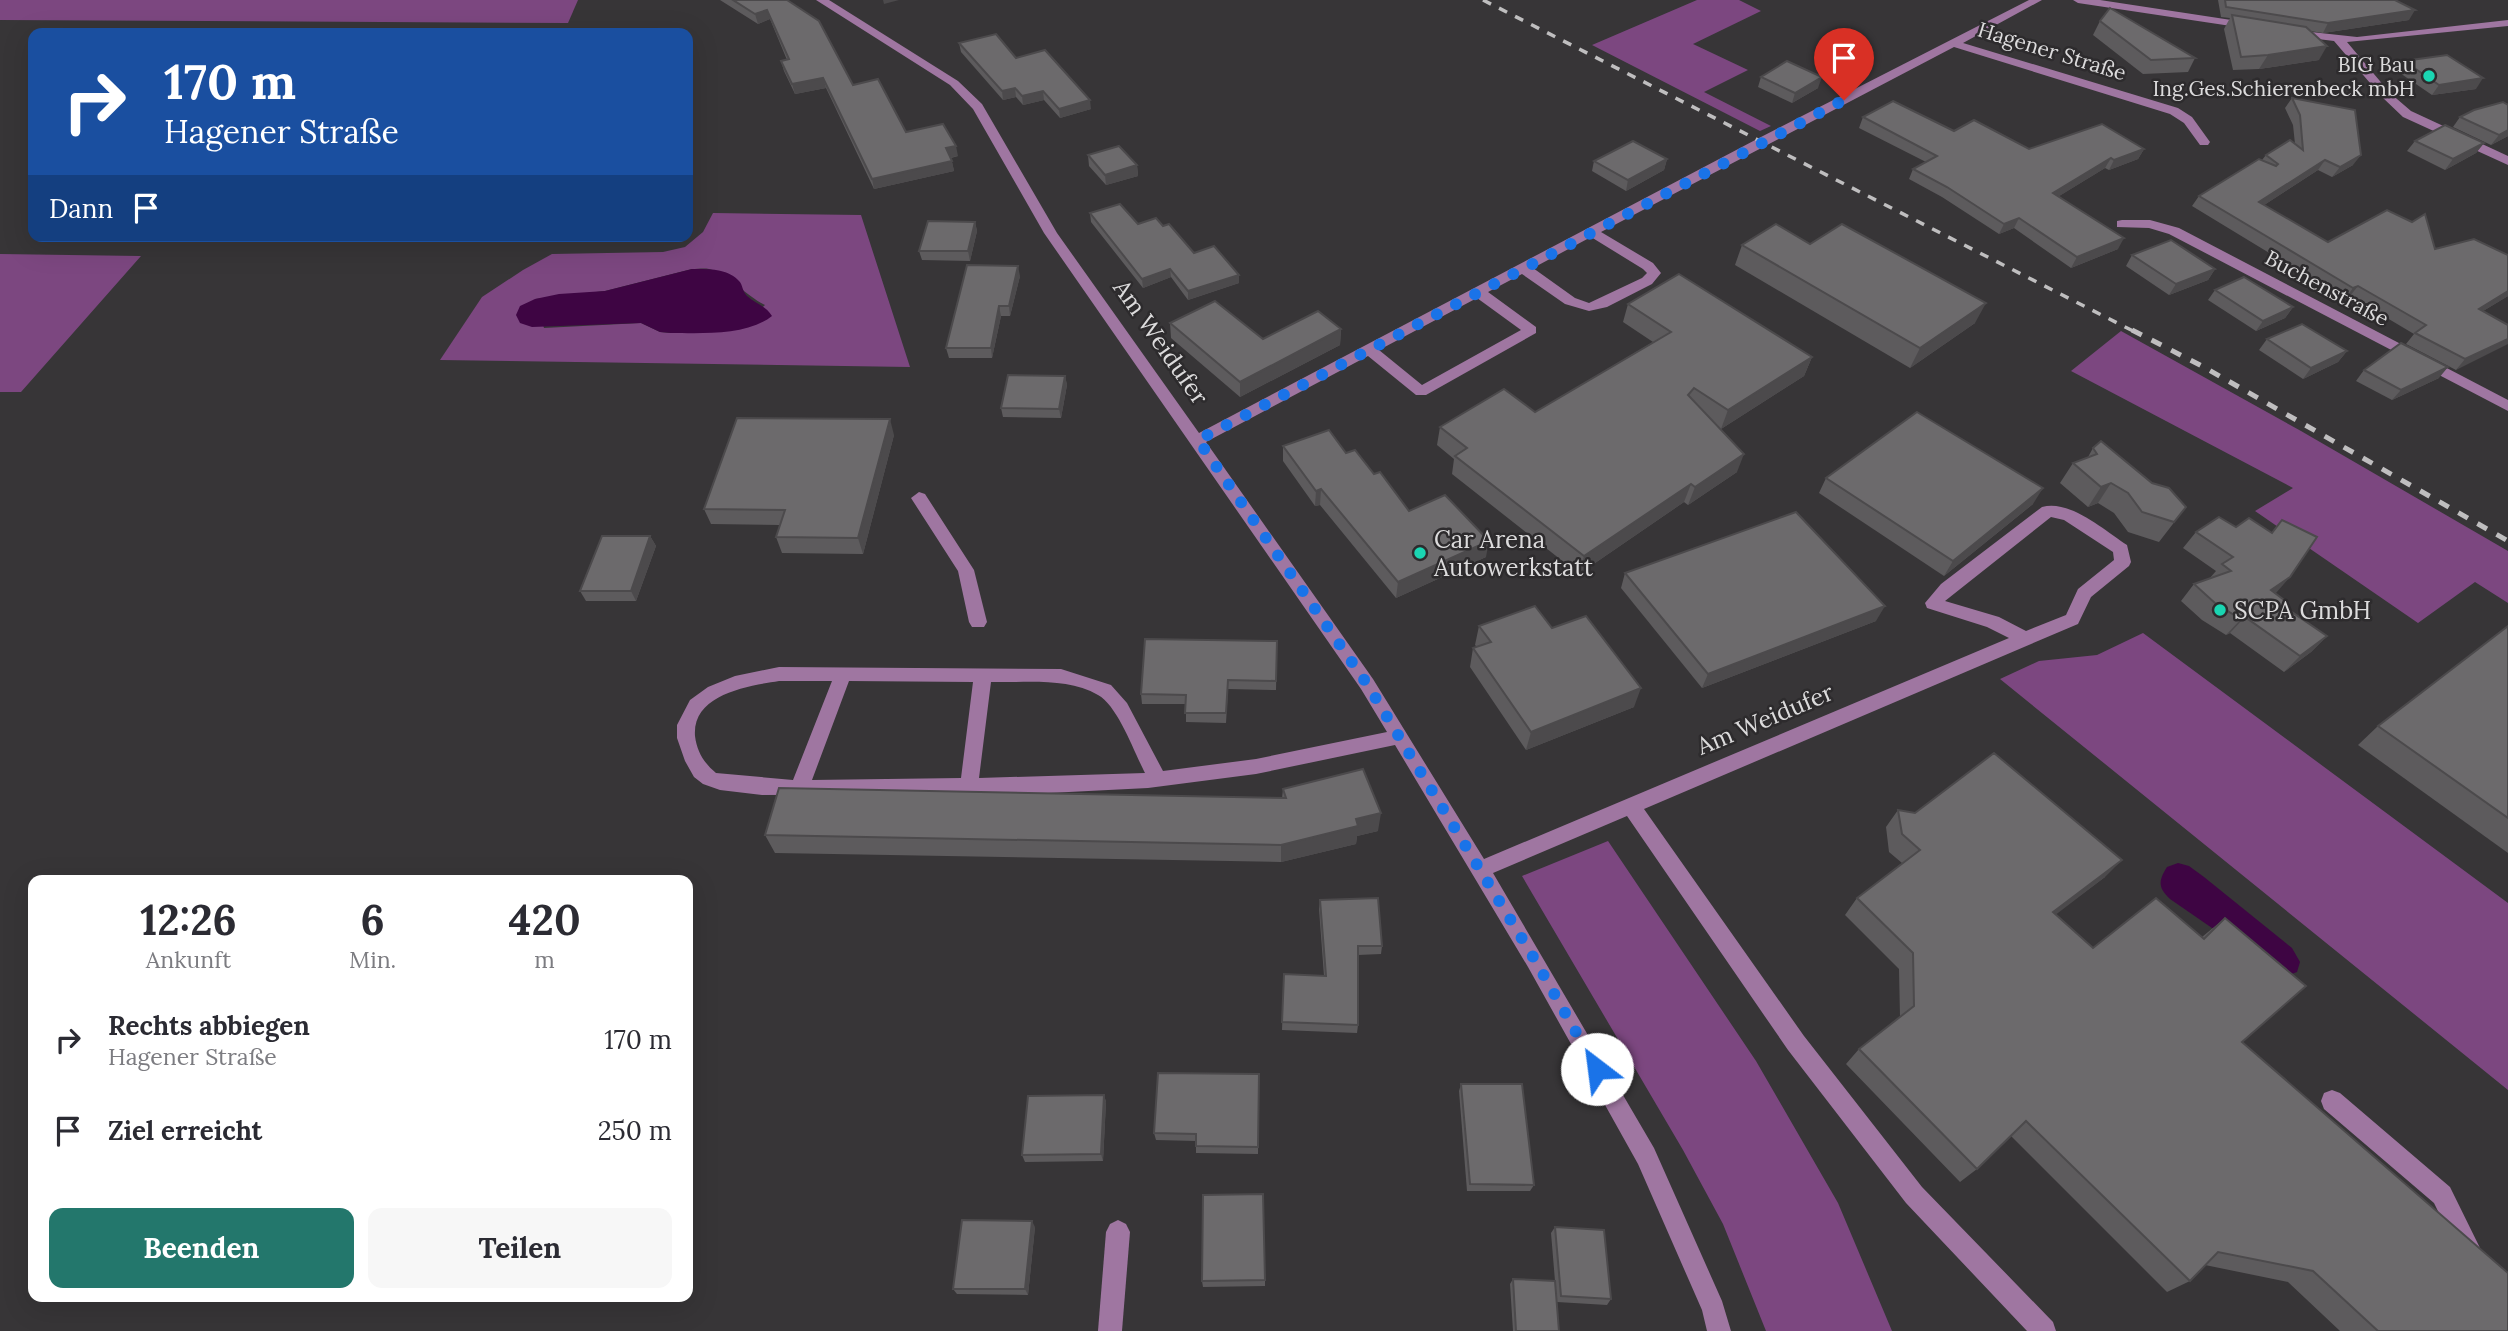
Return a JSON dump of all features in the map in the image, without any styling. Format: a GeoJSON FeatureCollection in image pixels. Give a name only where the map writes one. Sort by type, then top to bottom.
{"type":"FeatureCollection","features":[{"type":"Feature","properties":{"kind":"street","name":"Am Weidufer"},"geometry":{"type":"LineString","coordinates":[[821,0],[954,83],[978,107],[1051,233],[1322,617],[1399,737],[1535,960],[1646,1156],[1714,1309],[1719,1331]]}},
{"type":"Feature","properties":{"kind":"street"},"geometry":{"type":"LineString","coordinates":[[2078,0],[2258,27]]}},
{"type":"Feature","properties":{"kind":"street"},"geometry":{"type":"LineString","coordinates":[[2175,14],[2188,0]]}},
{"type":"Feature","properties":{"kind":"street","name":"Hagener Straße"},"geometry":{"type":"LineString","coordinates":[[1198,440],[1591,232],[1956,44],[2031,1]]}},
{"type":"Feature","properties":{"kind":"street"},"geometry":{"type":"LineString","coordinates":[[2285,32],[2340,41],[2508,23]]}},
{"type":"Feature","properties":{"kind":"street"},"geometry":{"type":"LineString","coordinates":[[2340,41],[2386,95],[2407,114],[2508,160]]}},
{"type":"Feature","properties":{"kind":"street","name":"Hagener Straße"},"geometry":{"type":"LineString","coordinates":[[1956,44],[2174,111],[2188,120],[2204,142]]}},
{"type":"Feature","properties":{"kind":"street","name":"Buchenstraße"},"geometry":{"type":"LineString","coordinates":[[2122,224],[2150,224],[2174,231],[2508,406]]}},
{"type":"Feature","properties":{"kind":"street"},"geometry":{"type":"LineString","coordinates":[[1523,268],[1570,302],[1589,307],[1647,281],[1654,273],[1648,266],[1591,232]]}},
{"type":"Feature","properties":{"kind":"street"},"geometry":{"type":"LineString","coordinates":[[1369,349],[1421,392],[1531,330],[1478,292]]}},
{"type":"Feature","properties":{"kind":"street"},"geometry":{"type":"LineString","coordinates":[[919,498],[966,570],[978,622]]}},
{"type":"Feature","properties":{"kind":"street","name":"Am Weidufer"},"geometry":{"type":"LineString","coordinates":[[1479,870],[1630,804],[2025,639],[2072,619],[2084,593],[2123,562],[2121,549],[2068,515],[2049,511],[1947,588],[1933,603],[1993,622],[2025,639]]}},
{"type":"Feature","properties":{"kind":"street"},"geometry":{"type":"LineString","coordinates":[[1157,778],[1121,708],[1105,690],[1061,676],[779,674],[741,681],[710,695],[693,707],[686,730],[691,759],[706,777],[718,782],[800,786],[1114,783],[1251,768],[1399,737]]}},
{"type":"Feature","properties":{"kind":"street"},"geometry":{"type":"LineString","coordinates":[[800,786],[843,675]]}},
{"type":"Feature","properties":{"kind":"street"},"geometry":{"type":"LineString","coordinates":[[969,786],[983,677]]}},
{"type":"Feature","properties":{"kind":"street"},"geometry":{"type":"LineString","coordinates":[[1630,804],[1796,1042],[1914,1195],[2044,1331]]}},
{"type":"Feature","properties":{"kind":"street"},"geometry":{"type":"LineString","coordinates":[[2332,1101],[2442,1195],[2465,1246],[2482,1264]]}},
{"type":"Feature","properties":{"kind":"street"},"geometry":{"type":"LineString","coordinates":[[1110,1331],[1118,1232]]}},
{"type":"Feature","properties":{"kind":"shaded area"},"geometry":{"type":"Polygon","coordinates":[[[0,0],[578,0],[568,23],[0,20],[0,0]]]}},
{"type":"Feature","properties":{"kind":"shaded area"},"geometry":{"type":"Polygon","coordinates":[[[1697,0],[1739,0],[1761,11],[1693,44],[1748,70],[1704,92],[1771,126],[1760,131],[1592,45],[1697,0]]]}},
{"type":"Feature","properties":{"kind":"shaded area"},"geometry":{"type":"Polygon","coordinates":[[[713,213],[861,215],[910,367],[440,360],[482,297],[552,254],[663,252],[685,247],[703,232],[713,213]],[[694,269],[605,291],[535,299],[544,328],[641,323],[660,332],[671,333],[738,329],[765,305],[715,271],[694,269]]]}},
{"type":"Feature","properties":{"kind":"shaded area"},"geometry":{"type":"Polygon","coordinates":[[[0,254],[141,256],[21,392],[0,392],[0,254]]]}},
{"type":"Feature","properties":{"kind":"shaded area"},"geometry":{"type":"Polygon","coordinates":[[[692,269],[717,270],[729,274],[740,283],[747,296],[772,316],[737,330],[671,333],[660,332],[641,323],[532,327],[520,323],[516,315],[520,306],[535,299],[559,294],[605,291],[692,269]]]}},
{"type":"Feature","properties":{"kind":"shaded area"},"geometry":{"type":"Polygon","coordinates":[[[2121,331],[2508,551],[2508,603],[2475,582],[2418,623],[2255,511],[2293,488],[2071,371],[2121,331]]]}},
{"type":"Feature","properties":{"kind":"shaded area"},"geometry":{"type":"Polygon","coordinates":[[[2143,633],[2508,903],[2508,1090],[2000,679],[2039,661],[2097,655],[2143,633]]]}},
{"type":"Feature","properties":{"kind":"shaded area"},"geometry":{"type":"Polygon","coordinates":[[[1608,841],[1756,1061],[1838,1203],[1892,1331],[1766,1331],[1723,1224],[1683,1150],[1522,876],[1608,841]]]}},
{"type":"Feature","properties":{"kind":"shaded area"},"geometry":{"type":"Polygon","coordinates":[[[2178,863],[2189,866],[2204,877],[2292,948],[2300,962],[2297,972],[2283,977],[2170,899],[2161,887],[2161,880],[2167,867],[2178,863]]]}},
{"type":"Feature","properties":{"kind":"building"},"geometry":{"type":"Polygon","coordinates":[[[733,0],[787,0],[819,21],[853,85],[878,79],[906,132],[943,124],[956,146],[946,148],[952,161],[872,179],[823,78],[792,84],[781,61],[789,59],[767,10],[755,14],[733,0]]]}},
{"type":"Feature","properties":{"kind":"building"},"geometry":{"type":"Polygon","coordinates":[[[2225,0],[2395,0],[2415,10],[2328,23],[2226,7],[2225,0]]]}},
{"type":"Feature","properties":{"kind":"building"},"geometry":{"type":"Polygon","coordinates":[[[2110,8],[2195,58],[2151,60],[2100,21],[2110,8]]]}},
{"type":"Feature","properties":{"kind":"building"},"geometry":{"type":"Polygon","coordinates":[[[2232,15],[2306,27],[2327,46],[2241,57],[2232,15]]]}},
{"type":"Feature","properties":{"kind":"building"},"geometry":{"type":"Polygon","coordinates":[[[996,34],[1016,58],[1045,50],[1090,100],[1059,109],[1043,91],[1022,96],[1015,88],[1002,91],[959,43],[996,34]]]}},
{"type":"Feature","properties":{"kind":"building"},"geometry":{"type":"Polygon","coordinates":[[[2447,55],[2483,78],[2439,85],[2404,61],[2447,55]]]}},
{"type":"Feature","properties":{"kind":"building"},"geometry":{"type":"Polygon","coordinates":[[[1787,61],[1822,77],[1795,93],[1761,77],[1787,61]]]}},
{"type":"Feature","properties":{"kind":"building"},"geometry":{"type":"Polygon","coordinates":[[[2292,98],[2355,110],[2361,155],[2340,167],[2325,160],[2259,202],[2328,242],[2387,210],[2412,222],[2425,214],[2435,249],[2474,239],[2508,255],[2508,291],[2479,309],[2508,325],[2508,339],[2465,359],[2415,333],[2426,325],[2358,286],[2353,288],[2199,196],[2259,159],[2276,166],[2278,164],[2266,155],[2290,140],[2303,150],[2300,115],[2292,98]]]}},
{"type":"Feature","properties":{"kind":"building"},"geometry":{"type":"Polygon","coordinates":[[[1893,101],[1954,131],[1974,120],[2029,149],[2102,124],[2144,149],[2114,160],[2111,158],[2053,193],[2124,238],[2077,257],[2019,218],[2004,224],[1947,187],[1913,169],[1937,156],[1863,117],[1893,101]]]}},
{"type":"Feature","properties":{"kind":"building"},"geometry":{"type":"Polygon","coordinates":[[[2503,102],[2508,105],[2508,130],[2499,135],[2460,117],[2474,110],[2503,102]]]}},
{"type":"Feature","properties":{"kind":"building"},"geometry":{"type":"Polygon","coordinates":[[[2445,125],[2484,143],[2453,159],[2415,141],[2445,125]]]}},
{"type":"Feature","properties":{"kind":"building"},"geometry":{"type":"Polygon","coordinates":[[[1633,141],[1667,159],[1628,180],[1594,161],[1633,141]]]}},
{"type":"Feature","properties":{"kind":"building"},"geometry":{"type":"Polygon","coordinates":[[[1119,146],[1137,165],[1105,175],[1088,155],[1119,146]]]}},
{"type":"Feature","properties":{"kind":"building"},"geometry":{"type":"Polygon","coordinates":[[[1120,204],[1138,224],[1156,218],[1163,226],[1169,224],[1194,253],[1214,246],[1239,275],[1188,291],[1170,269],[1142,279],[1090,213],[1120,204]]]}},
{"type":"Feature","properties":{"kind":"building"},"geometry":{"type":"Polygon","coordinates":[[[928,221],[975,222],[968,251],[919,251],[928,221]]]}},
{"type":"Feature","properties":{"kind":"building"},"geometry":{"type":"Polygon","coordinates":[[[1776,224],[1810,244],[1842,224],[1986,303],[1920,348],[1742,245],[1776,224]]]}},
{"type":"Feature","properties":{"kind":"building"},"geometry":{"type":"Polygon","coordinates":[[[2171,240],[2215,269],[2176,284],[2132,255],[2171,240]]]}},
{"type":"Feature","properties":{"kind":"building"},"geometry":{"type":"Polygon","coordinates":[[[967,265],[1018,266],[1009,306],[999,306],[991,348],[946,348],[967,265]]]}},
{"type":"Feature","properties":{"kind":"building"},"geometry":{"type":"Polygon","coordinates":[[[1679,274],[1812,357],[1728,410],[1694,388],[1688,395],[1744,454],[1695,487],[1691,484],[1584,556],[1455,456],[1467,448],[1440,427],[1504,389],[1535,412],[1671,332],[1628,304],[1679,274]]]}},
{"type":"Feature","properties":{"kind":"building"},"geometry":{"type":"Polygon","coordinates":[[[2244,277],[2293,307],[2263,321],[2215,290],[2244,277]]]}},
{"type":"Feature","properties":{"kind":"building"},"geometry":{"type":"Polygon","coordinates":[[[1215,301],[1263,339],[1318,311],[1341,329],[1240,382],[1170,323],[1215,301]]]}},
{"type":"Feature","properties":{"kind":"building"},"geometry":{"type":"Polygon","coordinates":[[[2302,324],[2347,351],[2311,368],[2267,339],[2302,324]]]}},
{"type":"Feature","properties":{"kind":"building"},"geometry":{"type":"Polygon","coordinates":[[[2401,343],[2448,367],[2401,390],[2364,370],[2401,343]]]}},
{"type":"Feature","properties":{"kind":"building"},"geometry":{"type":"Polygon","coordinates":[[[1008,375],[1065,376],[1059,409],[1001,408],[1008,375]]]}},
{"type":"Feature","properties":{"kind":"building"},"geometry":{"type":"Polygon","coordinates":[[[1917,412],[2043,488],[1953,561],[1826,478],[1917,412]]]}},
{"type":"Feature","properties":{"kind":"building"},"geometry":{"type":"Polygon","coordinates":[[[737,418],[890,419],[858,538],[776,537],[785,510],[704,509],[737,418]]]}},
{"type":"Feature","properties":{"kind":"building"},"geometry":{"type":"Polygon","coordinates":[[[1329,430],[1346,453],[1355,450],[1374,474],[1380,472],[1409,511],[1445,495],[1489,541],[1398,582],[1321,489],[1316,491],[1283,446],[1329,430]]]}},
{"type":"Feature","properties":{"kind":"building"},"geometry":{"type":"Polygon","coordinates":[[[2101,441],[2152,483],[2169,488],[2186,507],[2174,522],[2142,512],[2128,493],[2111,483],[2101,487],[2073,463],[2097,454],[2093,448],[2101,441]]]}},
{"type":"Feature","properties":{"kind":"building"},"geometry":{"type":"Polygon","coordinates":[[[1796,512],[1885,606],[1708,674],[1625,573],[1796,512]]]}},
{"type":"Feature","properties":{"kind":"building"},"geometry":{"type":"Polygon","coordinates":[[[2219,517],[2236,527],[2249,518],[2272,533],[2282,520],[2317,537],[2290,577],[2271,590],[2288,603],[2283,606],[2327,636],[2300,656],[2245,617],[2241,619],[2216,604],[2194,584],[2231,571],[2222,564],[2233,557],[2196,532],[2219,517]]]}},
{"type":"Feature","properties":{"kind":"building"},"geometry":{"type":"Polygon","coordinates":[[[602,536],[650,536],[631,591],[580,591],[602,536]]]}},
{"type":"Feature","properties":{"kind":"building"},"geometry":{"type":"Polygon","coordinates":[[[1535,606],[1552,628],[1586,616],[1641,688],[1531,732],[1473,648],[1491,642],[1479,626],[1535,606]]]}},
{"type":"Feature","properties":{"kind":"building"},"geometry":{"type":"Polygon","coordinates":[[[2508,626],[2508,818],[2378,726],[2508,626]]]}},
{"type":"Feature","properties":{"kind":"building"},"geometry":{"type":"Polygon","coordinates":[[[1145,639],[1277,641],[1276,681],[1228,680],[1226,713],[1185,713],[1186,695],[1141,694],[1145,639]]]}},
{"type":"Feature","properties":{"kind":"building"},"geometry":{"type":"Polygon","coordinates":[[[1994,753],[2122,860],[2053,912],[2093,948],[2156,898],[2204,939],[2225,918],[2306,986],[2242,1042],[2508,1273],[2508,1331],[2378,1331],[2313,1271],[2218,1252],[2190,1281],[2026,1121],[1977,1169],[1859,1049],[1914,1006],[1913,953],[1857,898],[1920,850],[1902,834],[1898,810],[1915,813],[1994,753]]]}},
{"type":"Feature","properties":{"kind":"building"},"geometry":{"type":"Polygon","coordinates":[[[1363,769],[1381,813],[1356,819],[1358,826],[1281,845],[765,835],[779,788],[1286,798],[1283,789],[1363,769]]]}},
{"type":"Feature","properties":{"kind":"building"},"geometry":{"type":"Polygon","coordinates":[[[1378,898],[1382,946],[1358,946],[1358,1025],[1282,1022],[1284,974],[1326,976],[1320,900],[1378,898]]]}},
{"type":"Feature","properties":{"kind":"building"},"geometry":{"type":"Polygon","coordinates":[[[1158,1073],[1259,1074],[1258,1147],[1196,1146],[1196,1134],[1154,1133],[1158,1073]]]}},
{"type":"Feature","properties":{"kind":"building"},"geometry":{"type":"Polygon","coordinates":[[[1461,1084],[1522,1084],[1534,1185],[1470,1184],[1461,1084]]]}},
{"type":"Feature","properties":{"kind":"building"},"geometry":{"type":"Polygon","coordinates":[[[1104,1095],[1101,1154],[1022,1155],[1028,1096],[1104,1095]]]}},
{"type":"Feature","properties":{"kind":"building"},"geometry":{"type":"Polygon","coordinates":[[[1263,1194],[1265,1280],[1202,1281],[1203,1195],[1263,1194]]]}},
{"type":"Feature","properties":{"kind":"building"},"geometry":{"type":"Polygon","coordinates":[[[962,1220],[1032,1221],[1025,1289],[953,1289],[962,1220]]]}},
{"type":"Feature","properties":{"kind":"building"},"geometry":{"type":"Polygon","coordinates":[[[1555,1227],[1604,1230],[1611,1299],[1561,1296],[1555,1227]]]}},
{"type":"Feature","properties":{"kind":"building"},"geometry":{"type":"Polygon","coordinates":[[[1513,1279],[1555,1281],[1559,1331],[1516,1331],[1513,1279]]]}},
{"type":"Feature","properties":{"kind":"railway"},"geometry":{"type":"LineString","coordinates":[[1483,0],[2135,332]]}},
{"type":"Feature","properties":{"kind":"railway"},"geometry":{"type":"LineString","coordinates":[[2132,330],[2202,366],[2508,541]]}},
{"type":"Feature","properties":{"kind":"place","name":"BIG Bau Ing.Ges.Schierenbeck mbH"},"geometry":{"type":"Point","coordinates":[2429,76]}},
{"type":"Feature","properties":{"kind":"place","name":"Car Arena Autowerkstatt"},"geometry":{"type":"Point","coordinates":[1420,553]}},
{"type":"Feature","properties":{"kind":"place","name":"SCPA GmbH"},"geometry":{"type":"Point","coordinates":[2220,610]}},
{"type":"Feature","properties":{"kind":"route"},"geometry":{"type":"LineString","coordinates":[[1597,1069],[1535,960],[1367,684],[1198,440],[1844,100]]}}]}
